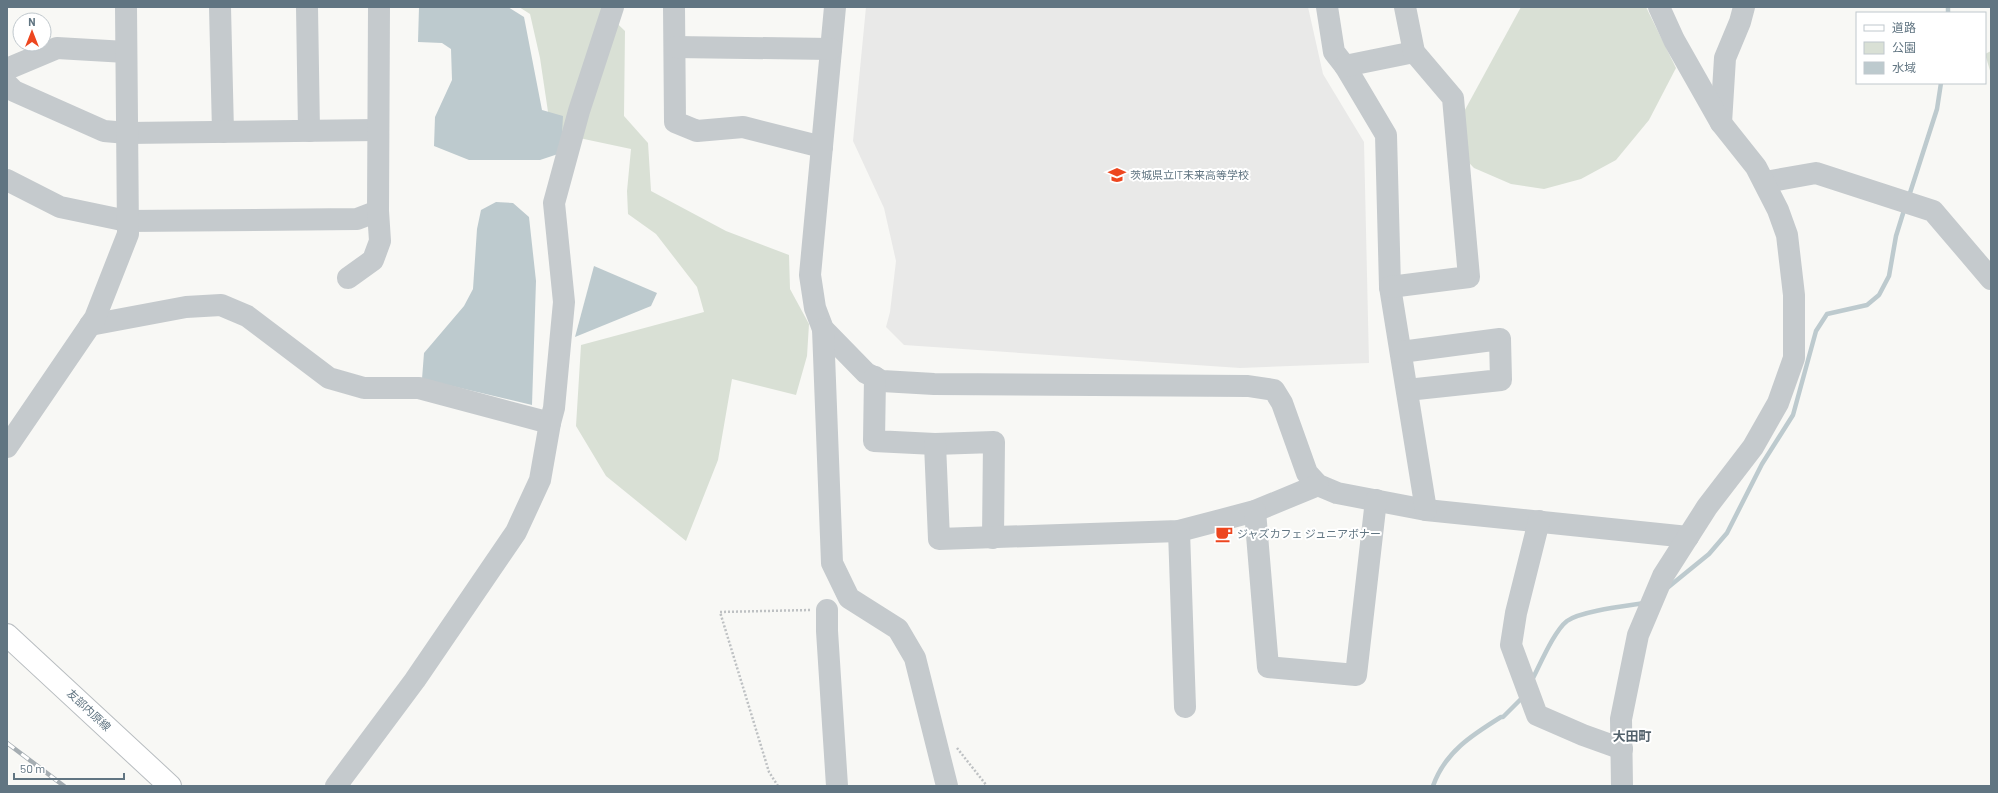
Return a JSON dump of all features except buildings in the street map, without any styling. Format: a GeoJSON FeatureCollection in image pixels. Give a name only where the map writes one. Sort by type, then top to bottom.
{"type":"FeatureCollection","features":[{"type":"Feature","properties":{"kind":"main road","name":"友部内原線"},"geometry":{"type":"LineString","coordinates":[[7,635],[170,786]]}},
{"type":"Feature","properties":{"kind":"street"},"geometry":{"type":"LineString","coordinates":[[7,446],[95,318],[128,234],[126,7]]}},
{"type":"Feature","properties":{"kind":"street"},"geometry":{"type":"LineString","coordinates":[[220,7],[222,132]]}},
{"type":"Feature","properties":{"kind":"street"},"geometry":{"type":"LineString","coordinates":[[307,7],[308,131]]}},
{"type":"Feature","properties":{"kind":"street"},"geometry":{"type":"LineString","coordinates":[[348,278],[373,260],[380,241],[378,211],[379,7]]}},
{"type":"Feature","properties":{"kind":"street"},"geometry":{"type":"LineString","coordinates":[[336,786],[415,680],[516,532],[540,480],[554,408],[564,302],[554,203],[579,112],[613,7]]}},
{"type":"Feature","properties":{"kind":"street"},"geometry":{"type":"LineString","coordinates":[[674,7],[675,122],[697,131],[743,127],[822,147]]}},
{"type":"Feature","properties":{"kind":"street"},"geometry":{"type":"LineString","coordinates":[[835,7],[810,275],[815,308],[823,329],[832,563],[849,598],[898,629],[915,658],[947,786]]}},
{"type":"Feature","properties":{"kind":"street"},"geometry":{"type":"LineString","coordinates":[[1327,7],[1334,52],[1345,66],[1386,135],[1390,287],[1426,510]]}},
{"type":"Feature","properties":{"kind":"street"},"geometry":{"type":"LineString","coordinates":[[1390,287],[1469,276],[1453,98],[1414,52],[1406,7]]}},
{"type":"Feature","properties":{"kind":"street"},"geometry":{"type":"LineString","coordinates":[[1622,786],[1621,719],[1638,635],[1663,576],[1707,507],[1753,447],[1778,403],[1794,358],[1794,295],[1787,235],[1778,210],[1756,166],[1721,123],[1674,40],[1659,7]]}},
{"type":"Feature","properties":{"kind":"street"},"geometry":{"type":"LineString","coordinates":[[1721,123],[1725,58],[1740,22],[1744,7]]}},
{"type":"Feature","properties":{"kind":"street"},"geometry":{"type":"LineString","coordinates":[[675,47],[831,49]]}},
{"type":"Feature","properties":{"kind":"street"},"geometry":{"type":"LineString","coordinates":[[7,69],[57,48],[126,52]]}},
{"type":"Feature","properties":{"kind":"street"},"geometry":{"type":"LineString","coordinates":[[1345,66],[1414,52]]}},
{"type":"Feature","properties":{"kind":"street"},"geometry":{"type":"LineString","coordinates":[[7,84],[14,91],[104,131],[127,133],[378,130]]}},
{"type":"Feature","properties":{"kind":"street"},"geometry":{"type":"LineString","coordinates":[[1765,182],[1816,173],[1933,211],[1991,279]]}},
{"type":"Feature","properties":{"kind":"street"},"geometry":{"type":"LineString","coordinates":[[7,180],[60,207],[127,220],[357,219],[378,211]]}},
{"type":"Feature","properties":{"kind":"street"},"geometry":{"type":"LineString","coordinates":[[90,325],[186,307],[221,305],[247,316],[329,378],[364,388],[419,388],[550,423]]}},
{"type":"Feature","properties":{"kind":"street"},"geometry":{"type":"LineString","coordinates":[[823,329],[866,373],[882,381],[934,384],[1248,386],[1274,390],[1282,403],[1307,473],[1318,485],[1337,493],[1426,510],[1688,537]]}},
{"type":"Feature","properties":{"kind":"street"},"geometry":{"type":"LineString","coordinates":[[1401,352],[1500,339],[1501,380],[1407,390]]}},
{"type":"Feature","properties":{"kind":"street"},"geometry":{"type":"LineString","coordinates":[[875,378],[874,441],[935,444],[994,442],[993,538]]}},
{"type":"Feature","properties":{"kind":"street"},"geometry":{"type":"LineString","coordinates":[[935,444],[939,539],[1179,531],[1255,511],[1318,485]]}},
{"type":"Feature","properties":{"kind":"street"},"geometry":{"type":"LineString","coordinates":[[1255,511],[1268,667],[1356,674],[1376,500]]}},
{"type":"Feature","properties":{"kind":"street"},"geometry":{"type":"LineString","coordinates":[[1539,521],[1516,613],[1511,645],[1538,715],[1583,735],[1622,749]]}},
{"type":"Feature","properties":{"kind":"street"},"geometry":{"type":"LineString","coordinates":[[1179,531],[1185,707]]}},
{"type":"Feature","properties":{"kind":"street"},"geometry":{"type":"LineString","coordinates":[[827,610],[837,786]]}},
{"type":"Feature","properties":{"kind":"path"},"geometry":{"type":"LineString","coordinates":[[778,786],[769,772],[720,612],[827,610]]}},
{"type":"Feature","properties":{"kind":"shaded area","name":"茨城県立IT未来高等学校"},"geometry":{"type":"Polygon","coordinates":[[[866,7],[1308,7],[1323,74],[1364,142],[1369,363],[1240,368],[904,345],[886,327],[890,312],[896,261],[884,208],[853,141],[866,7]]]}},
{"type":"Feature","properties":{"kind":"green space"},"geometry":{"type":"Polygon","coordinates":[[[519,7],[600,7],[625,31],[624,116],[648,143],[651,191],[726,231],[789,255],[790,289],[809,324],[807,356],[796,395],[732,379],[718,460],[686,541],[606,476],[576,426],[581,345],[704,312],[697,287],[656,234],[628,214],[627,191],[631,149],[551,132],[540,58],[530,14],[519,7]]]}},
{"type":"Feature","properties":{"kind":"green space"},"geometry":{"type":"Polygon","coordinates":[[[1521,7],[1646,7],[1676,68],[1649,120],[1616,160],[1581,179],[1544,189],[1511,184],[1474,168],[1448,141],[1521,7]]]}},
{"type":"Feature","properties":{"kind":"green space"},"geometry":{"type":"Polygon","coordinates":[[[1991,51],[1991,74],[1986,57],[1986,54],[1991,51]]]}},
{"type":"Feature","properties":{"kind":"water"},"geometry":{"type":"Polygon","coordinates":[[[419,7],[508,7],[524,17],[542,110],[563,116],[561,153],[540,160],[469,160],[434,146],[435,117],[452,80],[451,49],[442,43],[418,42],[419,7]]]}},
{"type":"Feature","properties":{"kind":"water"},"geometry":{"type":"Polygon","coordinates":[[[496,202],[513,203],[529,217],[536,281],[532,405],[422,379],[424,353],[464,306],[473,289],[477,229],[481,210],[496,202]]]}},
{"type":"Feature","properties":{"kind":"water"},"geometry":{"type":"Polygon","coordinates":[[[594,266],[657,293],[651,306],[575,337],[594,266]]]}},
{"type":"Feature","properties":{"kind":"waterway"},"geometry":{"type":"LineString","coordinates":[[1948,7],[1948,12]]}},
{"type":"Feature","properties":{"kind":"waterway"},"geometry":{"type":"LineString","coordinates":[[1909,196],[1937,109],[1941,84]]}},
{"type":"Feature","properties":{"kind":"waterway"},"geometry":{"type":"LineString","coordinates":[[1666,589],[1709,554],[1727,533],[1762,464],[1793,415],[1816,331],[1827,314],[1867,305],[1879,295],[1889,276],[1896,236],[1905,207]]}},
{"type":"Feature","properties":{"kind":"waterway"},"geometry":{"type":"LineString","coordinates":[[1532,680],[1552,640],[1567,621],[1582,614],[1645,603]]}},
{"type":"Feature","properties":{"kind":"waterway"},"geometry":{"type":"LineString","coordinates":[[1433,786],[1438,774],[1452,754],[1470,738],[1503,717],[1523,697]]}},
{"type":"Feature","properties":{"kind":"railway"},"geometry":{"type":"LineString","coordinates":[[7,743],[64,786]]}},
{"type":"Feature","properties":{"kind":"place","name":"茨城県立IT未来高等学校"},"geometry":{"type":"Point","coordinates":[1117,175]}},
{"type":"Feature","properties":{"kind":"place","name":"ジャズカフェ ジュニアボナー"},"geometry":{"type":"Point","coordinates":[1224,534]}},
{"type":"Feature","properties":{"kind":"district","name":"大田町"},"geometry":{"type":"Point","coordinates":[1632,736]}}]}
